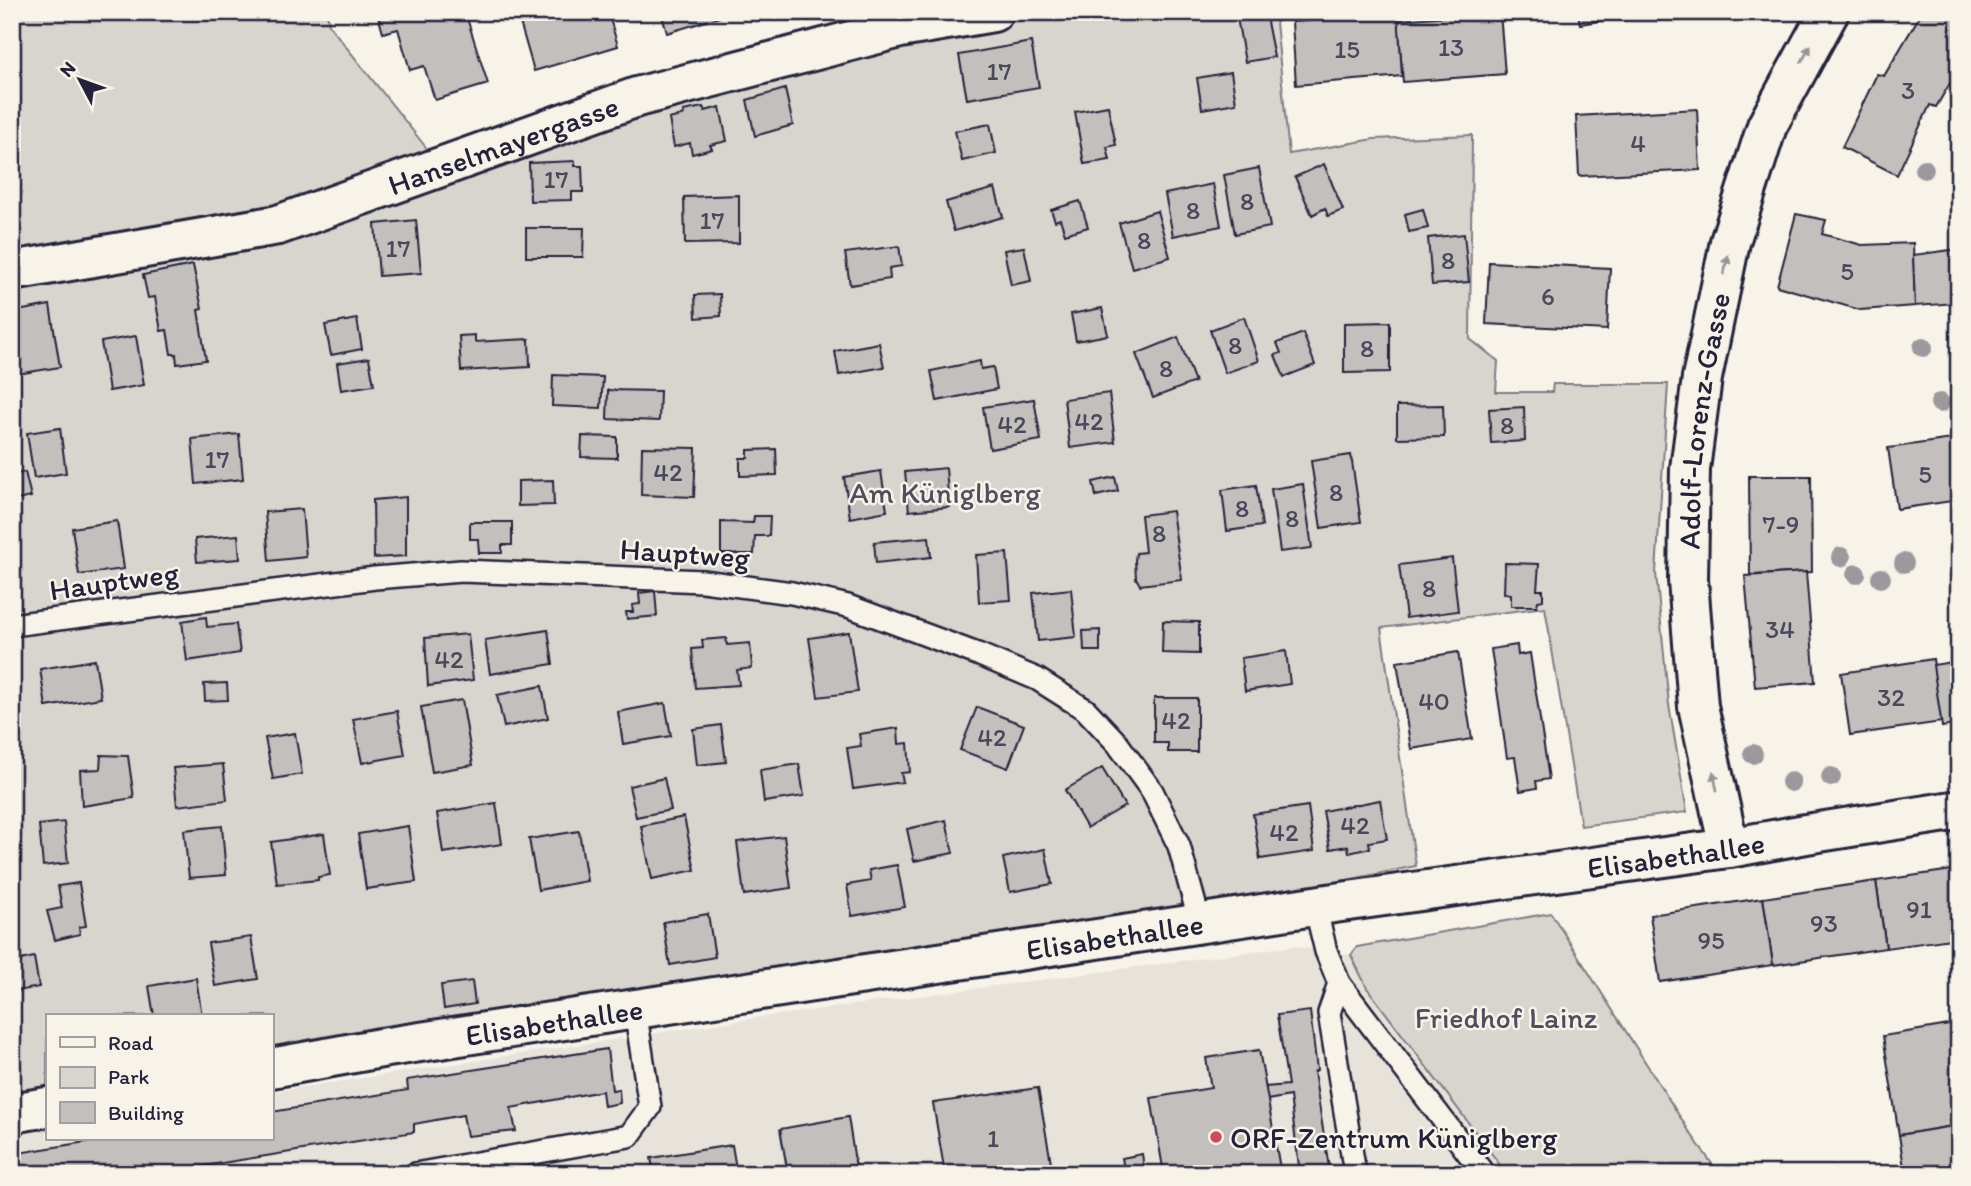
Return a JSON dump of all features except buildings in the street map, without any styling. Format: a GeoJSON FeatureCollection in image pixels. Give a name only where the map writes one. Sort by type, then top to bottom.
{"type":"FeatureCollection","features":[{"type":"Feature","properties":{"kind":"street","name":"Hanselmayergasse"},"geometry":{"type":"LineString","coordinates":[[12,271],[278,225],[637,97],[900,29],[993,12]]}},
{"type":"Feature","properties":{"kind":"street","name":"Adolf-Lorenz-Gasse"},"geometry":{"type":"LineString","coordinates":[[1729,848],[1698,706],[1688,580],[1690,469],[1702,378],[1730,242],[1767,126],[1829,12]]}},
{"type":"Feature","properties":{"kind":"street","name":"Elisabethallee"},"geometry":{"type":"LineString","coordinates":[[273,1068],[381,1048],[635,1009],[1315,906],[1729,848],[1959,810]]}},
{"type":"Feature","properties":{"kind":"street"},"geometry":{"type":"LineString","coordinates":[[12,1113],[46,1107]]}},
{"type":"Feature","properties":{"kind":"lane","name":"Hauptweg"},"geometry":{"type":"LineString","coordinates":[[12,625],[336,582],[461,571],[703,582],[792,593],[848,606],[1037,679],[1086,710],[1117,743],[1152,791],[1179,846],[1200,923]]}},
{"type":"Feature","properties":{"kind":"lane"},"geometry":{"type":"LineString","coordinates":[[1315,906],[1326,951],[1339,983],[1484,1174]]}},
{"type":"Feature","properties":{"kind":"lane"},"geometry":{"type":"LineString","coordinates":[[1339,983],[1329,1013],[1354,1167],[1351,1174]]}},
{"type":"Feature","properties":{"kind":"lane"},"geometry":{"type":"LineString","coordinates":[[415,1174],[629,1136],[650,1107],[635,1009]]}},
{"type":"Feature","properties":{"kind":"shaded area"},"geometry":{"type":"Polygon","coordinates":[[[1294,946],[1351,955],[1367,988],[1507,1174],[12,1174],[12,1132],[46,1127],[46,1140],[273,1140],[273,1092],[748,1019],[1294,946]]]}},
{"type":"Feature","properties":{"kind":"green space"},"geometry":{"type":"Polygon","coordinates":[[[12,12],[327,12],[329,25],[432,155],[275,212],[12,260],[12,12]]]}},
{"type":"Feature","properties":{"kind":"green space","name":"Am Küniglberg"},"geometry":{"type":"Polygon","coordinates":[[[1030,12],[1275,12],[1289,154],[1374,139],[1472,135],[1470,339],[1498,361],[1496,392],[1552,392],[1553,384],[1668,384],[1656,573],[1669,705],[1687,812],[1581,826],[1545,607],[1381,628],[1416,866],[1156,919],[273,1063],[273,1014],[46,1014],[46,1099],[12,1105],[12,276],[29,275],[900,33],[1030,12]]]}},
{"type":"Feature","properties":{"kind":"green space","name":"Friedhof Lainz"},"geometry":{"type":"Polygon","coordinates":[[[1551,913],[1719,1174],[1507,1174],[1367,988],[1351,955],[1357,947],[1551,913]]]}},
{"type":"Feature","properties":{"kind":"place","name":"ORF-Zentrum Küniglberg"},"geometry":{"type":"Point","coordinates":[1216,1137]}}]}
